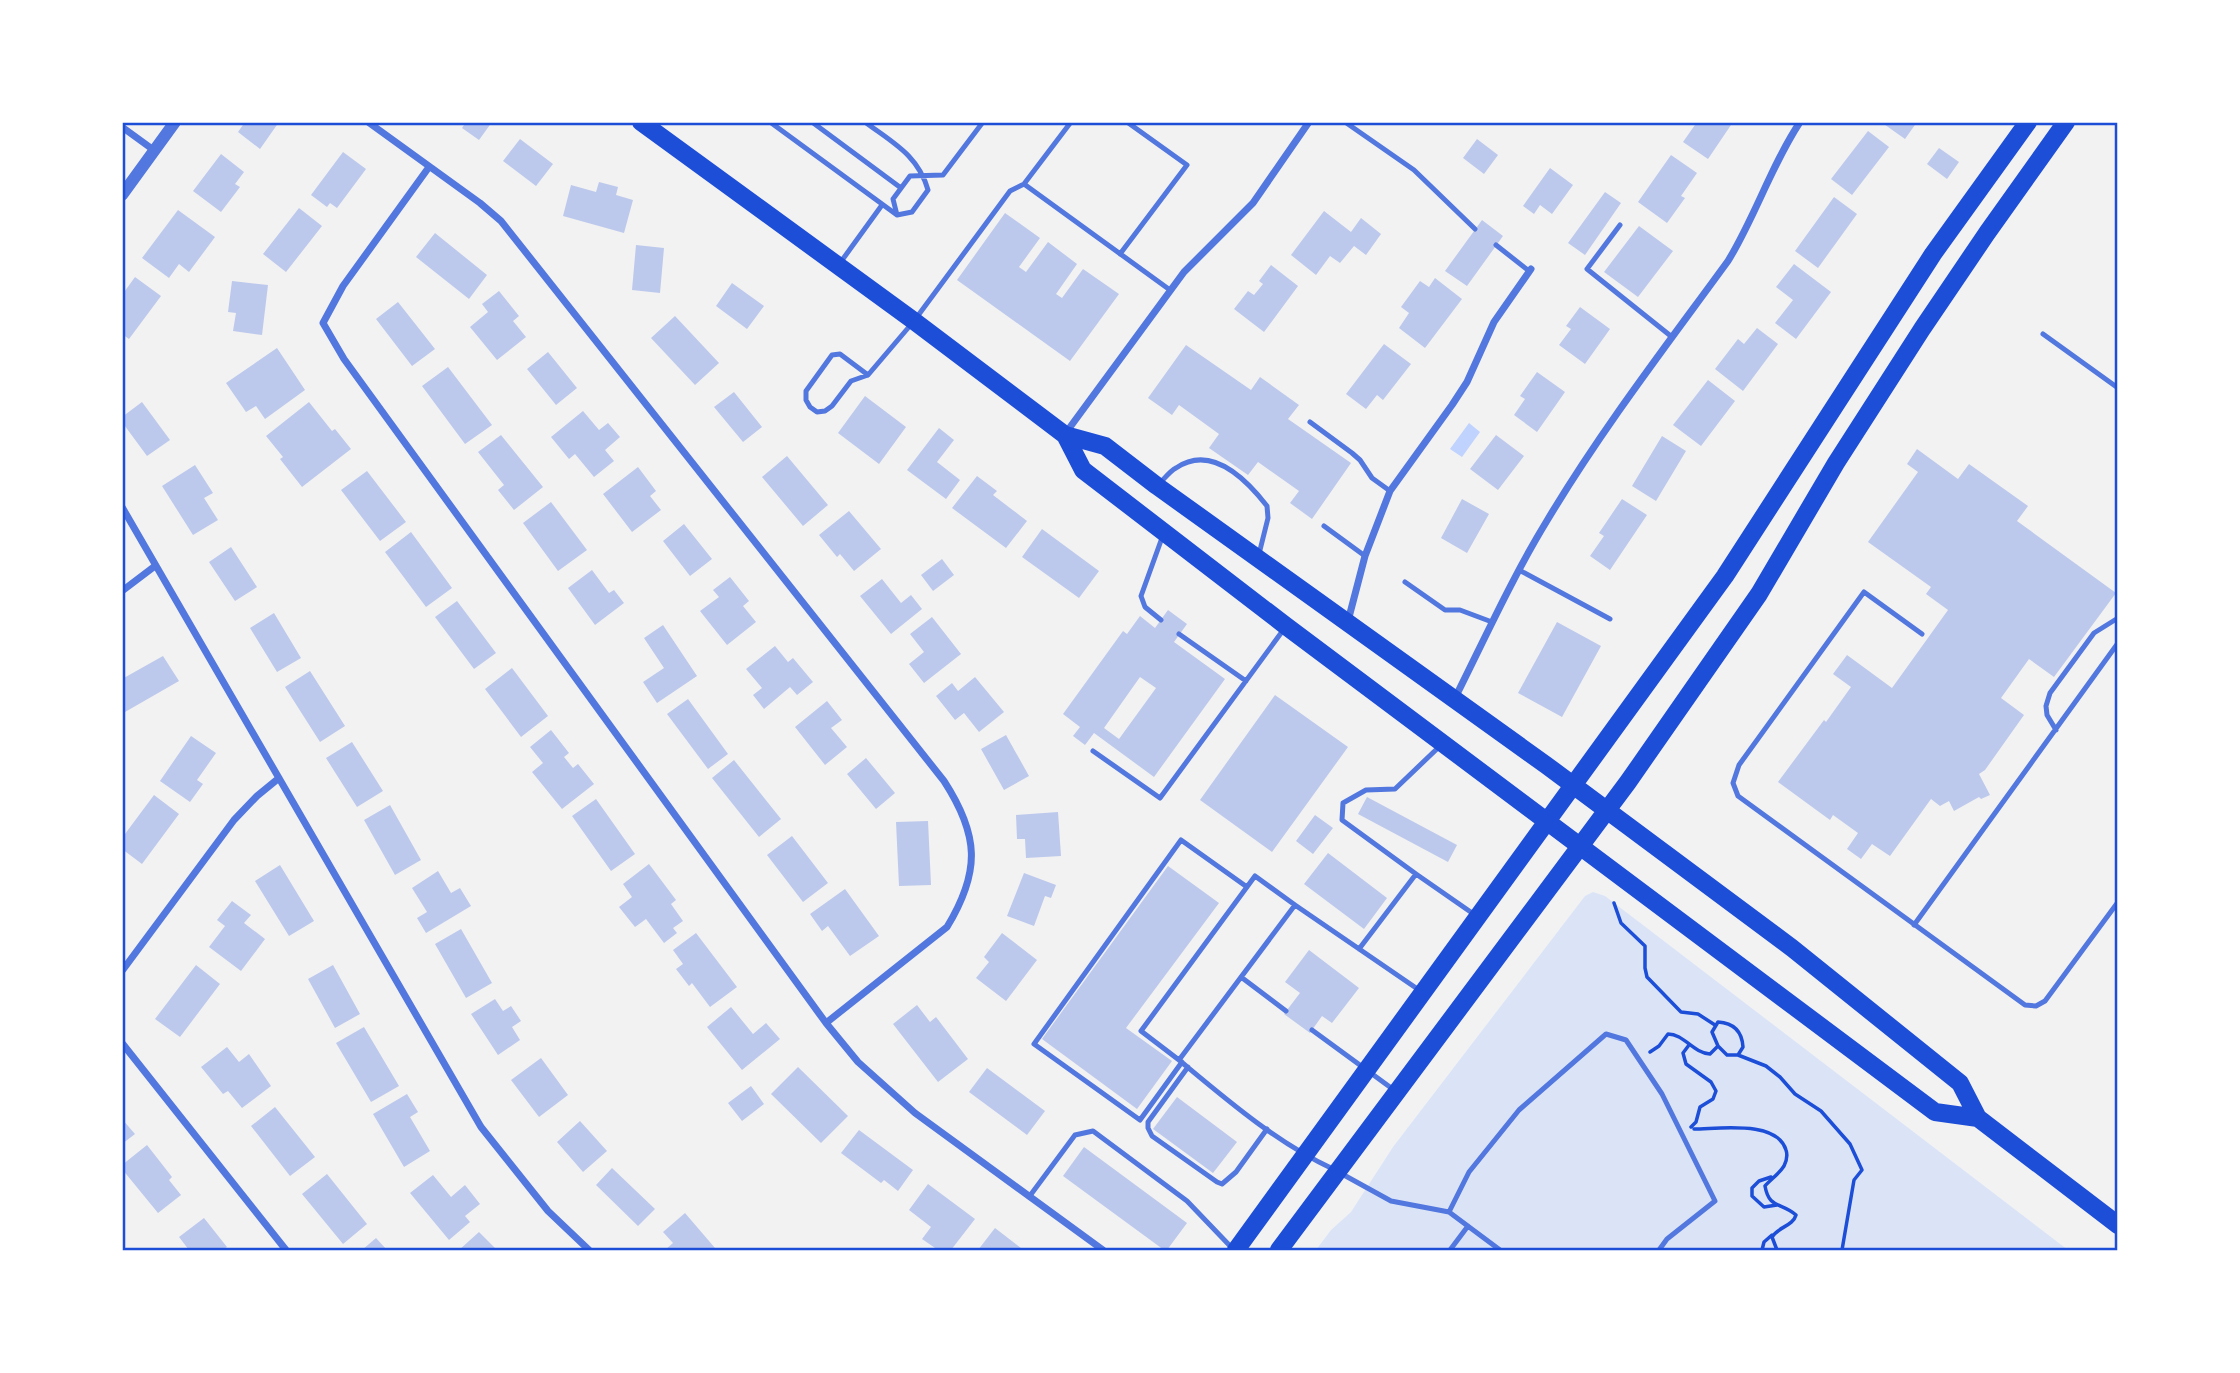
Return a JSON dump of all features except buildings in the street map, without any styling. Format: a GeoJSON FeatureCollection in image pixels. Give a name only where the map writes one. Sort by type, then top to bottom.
{"type":"FeatureCollection","features":[{"type":"Feature","properties":{"kind":"main road"},"geometry":{"type":"LineString","coordinates":[[641,122],[839,265],[1065,435],[1105,446],[1573,785],[1792,948],[1960,1083],[1978,1118],[2118,1225]]}},
{"type":"Feature","properties":{"kind":"main road"},"geometry":{"type":"LineString","coordinates":[[1235,1251],[1726,576],[1933,254],[2028,122]]}},
{"type":"Feature","properties":{"kind":"main road"},"geometry":{"type":"LineString","coordinates":[[1279,1251],[1581,846],[1759,594],[1836,463],[1915,340],[2066,122]]}},
{"type":"Feature","properties":{"kind":"main road"},"geometry":{"type":"LineString","coordinates":[[1065,435],[1083,470],[1443,744],[1935,1112],[1978,1118]]}},
{"type":"Feature","properties":{"kind":"street"},"geometry":{"type":"LineString","coordinates":[[122,195],[175,122]]}},
{"type":"Feature","properties":{"kind":"street"},"geometry":{"type":"LineString","coordinates":[[369,122],[480,203],[501,221],[521,244],[944,781],[961,807],[970,835],[971,858],[966,886],[958,908],[947,926],[826,1023]]}},
{"type":"Feature","properties":{"kind":"street"},"geometry":{"type":"LineString","coordinates":[[1065,435],[1170,290],[1201,254],[1253,204],[1308,122]]}},
{"type":"Feature","properties":{"kind":"street"},"geometry":{"type":"LineString","coordinates":[[1455,699],[1519,570],[1580,467],[1740,242],[1800,122]]}},
{"type":"Feature","properties":{"kind":"street"},"geometry":{"type":"LineString","coordinates":[[122,127],[155,151]]}},
{"type":"Feature","properties":{"kind":"street"},"geometry":{"type":"LineString","coordinates":[[429,167],[343,286],[323,323],[344,359],[826,1023],[858,1062],[940,1132],[1103,1251]]}},
{"type":"Feature","properties":{"kind":"street"},"geometry":{"type":"LineString","coordinates":[[1348,621],[1365,556],[1390,491],[1459,394],[1494,321],[1530,270]]}},
{"type":"Feature","properties":{"kind":"street"},"geometry":{"type":"LineString","coordinates":[[122,507],[481,1127],[548,1211],[589,1251]]}},
{"type":"Feature","properties":{"kind":"street"},"geometry":{"type":"LineString","coordinates":[[122,591],[155,566]]}},
{"type":"Feature","properties":{"kind":"street"},"geometry":{"type":"LineString","coordinates":[[122,971],[234,820],[279,778]]}},
{"type":"Feature","properties":{"kind":"street"},"geometry":{"type":"LineString","coordinates":[[122,1043],[286,1251]]}},
{"type":"Feature","properties":{"kind":"lane"},"geometry":{"type":"LineString","coordinates":[[769,122],[897,215],[912,212],[928,190],[924,176],[910,155],[865,122]]}},
{"type":"Feature","properties":{"kind":"lane"},"geometry":{"type":"LineString","coordinates":[[812,122],[901,188]]}},
{"type":"Feature","properties":{"kind":"lane"},"geometry":{"type":"LineString","coordinates":[[897,215],[893,199],[910,176],[943,175],[983,122]]}},
{"type":"Feature","properties":{"kind":"lane"},"geometry":{"type":"LineString","coordinates":[[868,375],[840,354],[832,355],[806,391],[806,400],[817,412],[825,411],[851,381],[868,375],[914,321],[1010,191],[1024,184],[1071,122]]}},
{"type":"Feature","properties":{"kind":"lane"},"geometry":{"type":"LineString","coordinates":[[1120,254],[1187,165],[1127,122]]}},
{"type":"Feature","properties":{"kind":"lane"},"geometry":{"type":"LineString","coordinates":[[1345,122],[1414,170],[1475,229]]}},
{"type":"Feature","properties":{"kind":"lane"},"geometry":{"type":"LineString","coordinates":[[1024,184],[1170,290]]}},
{"type":"Feature","properties":{"kind":"lane"},"geometry":{"type":"LineString","coordinates":[[839,265],[883,205]]}},
{"type":"Feature","properties":{"kind":"lane"},"geometry":{"type":"LineString","coordinates":[[1620,225],[1587,269],[1672,337]]}},
{"type":"Feature","properties":{"kind":"lane"},"geometry":{"type":"LineString","coordinates":[[1496,245],[1530,270]]}},
{"type":"Feature","properties":{"kind":"lane"},"geometry":{"type":"LineString","coordinates":[[2043,334],[2118,388]]}},
{"type":"Feature","properties":{"kind":"lane"},"geometry":{"type":"LineString","coordinates":[[1310,422],[1352,453],[1372,478],[1390,491]]}},
{"type":"Feature","properties":{"kind":"lane"},"geometry":{"type":"LineString","coordinates":[[1157,486],[1175,468],[1197,459],[1206,458],[1234,472],[1268,506],[1259,558]]}},
{"type":"Feature","properties":{"kind":"lane"},"geometry":{"type":"LineString","coordinates":[[1324,526],[1365,556]]}},
{"type":"Feature","properties":{"kind":"lane"},"geometry":{"type":"LineString","coordinates":[[1161,620],[1145,607],[1141,596],[1164,532]]}},
{"type":"Feature","properties":{"kind":"lane"},"geometry":{"type":"LineString","coordinates":[[1519,570],[1610,619]]}},
{"type":"Feature","properties":{"kind":"lane"},"geometry":{"type":"LineString","coordinates":[[1405,582],[1445,610],[1460,610],[1492,622]]}},
{"type":"Feature","properties":{"kind":"lane"},"geometry":{"type":"LineString","coordinates":[[1922,634],[1864,592],[1739,765],[1733,783],[1738,796],[2020,1003],[2036,1006],[2048,997],[2118,902]]}},
{"type":"Feature","properties":{"kind":"lane"},"geometry":{"type":"LineString","coordinates":[[2056,730],[2047,715],[2046,706],[2050,693],[2094,633],[2106,623],[2118,618]]}},
{"type":"Feature","properties":{"kind":"lane"},"geometry":{"type":"LineString","coordinates":[[1093,751],[1160,798],[1286,626]]}},
{"type":"Feature","properties":{"kind":"lane"},"geometry":{"type":"LineString","coordinates":[[1180,634],[1246,681]]}},
{"type":"Feature","properties":{"kind":"lane"},"geometry":{"type":"LineString","coordinates":[[1914,925],[2118,643]]}},
{"type":"Feature","properties":{"kind":"lane"},"geometry":{"type":"LineString","coordinates":[[1443,744],[1395,789],[1366,790],[1343,803],[1342,820],[1477,916]]}},
{"type":"Feature","properties":{"kind":"lane"},"geometry":{"type":"LineString","coordinates":[[1247,887],[1181,840],[1034,1044],[1140,1120],[1294,905]]}},
{"type":"Feature","properties":{"kind":"lane"},"geometry":{"type":"LineString","coordinates":[[1359,949],[1416,874]]}},
{"type":"Feature","properties":{"kind":"lane"},"geometry":{"type":"LineString","coordinates":[[1423,992],[1255,876],[1140,1031],[1304,1156],[1338,1171],[1391,1201],[1449,1212],[1500,1251]]}},
{"type":"Feature","properties":{"kind":"lane"},"geometry":{"type":"LineString","coordinates":[[1241,977],[1286,1011]]}},
{"type":"Feature","properties":{"kind":"lane"},"geometry":{"type":"LineString","coordinates":[[1312,1030],[1397,1093]]}},
{"type":"Feature","properties":{"kind":"lane"},"geometry":{"type":"LineString","coordinates":[[1449,1212],[1469,1172],[1519,1110],[1606,1034],[1626,1040],[1662,1094],[1715,1201],[1667,1239],[1659,1251]]}},
{"type":"Feature","properties":{"kind":"lane"},"geometry":{"type":"LineString","coordinates":[[1188,1066],[1148,1122],[1152,1136],[1222,1184],[1236,1172],[1267,1129]]}},
{"type":"Feature","properties":{"kind":"lane"},"geometry":{"type":"LineString","coordinates":[[1029,1197],[1075,1135],[1093,1131],[1187,1201],[1235,1251]]}},
{"type":"Feature","properties":{"kind":"lane"},"geometry":{"type":"LineString","coordinates":[[1450,1251],[1468,1226]]}},
{"type":"Feature","properties":{"kind":"path"},"geometry":{"type":"LineString","coordinates":[[1614,903],[1621,923],[1645,946],[1645,968],[1652,983],[1681,1012],[1698,1014],[1715,1025]]}},
{"type":"Feature","properties":{"kind":"path"},"geometry":{"type":"LineString","coordinates":[[1738,1055],[1744,1044],[1739,1031],[1730,1023],[1718,1022],[1712,1032],[1718,1046],[1727,1055],[1738,1055],[1766,1066],[1795,1094],[1821,1111],[1850,1144],[1862,1170],[1854,1180],[1842,1251]]}},
{"type":"Feature","properties":{"kind":"path"},"geometry":{"type":"LineString","coordinates":[[1637,1058],[1657,1048],[1668,1034],[1677,1035],[1706,1054],[1710,1054],[1718,1046]]}},
{"type":"Feature","properties":{"kind":"path"},"geometry":{"type":"LineString","coordinates":[[1689,1045],[1683,1053],[1686,1064],[1711,1082],[1716,1095],[1700,1107],[1696,1122],[1688,1129],[1752,1129],[1771,1132],[1783,1143],[1788,1157],[1783,1167],[1765,1186],[1766,1195],[1772,1203],[1788,1208],[1796,1215],[1792,1222],[1765,1242],[1762,1251]]}},
{"type":"Feature","properties":{"kind":"path"},"geometry":{"type":"LineString","coordinates":[[1773,1177],[1756,1183],[1752,1188],[1752,1196],[1765,1207],[1777,1205]]}},
{"type":"Feature","properties":{"kind":"path"},"geometry":{"type":"LineString","coordinates":[[1774,1234],[1773,1244],[1777,1251]]}},
{"type":"Feature","properties":{"kind":"shaded area"},"geometry":{"type":"Polygon","coordinates":[[[1593,892],[1605,896],[2068,1250],[1316,1250],[1331,1230],[1351,1212],[1393,1147],[1585,896],[1593,892]]]}},
{"type":"Feature","properties":{"kind":"water"},"geometry":{"type":"Polygon","coordinates":[[[1469,423],[1480,432],[1462,457],[1450,449],[1469,423]]]}}]}
